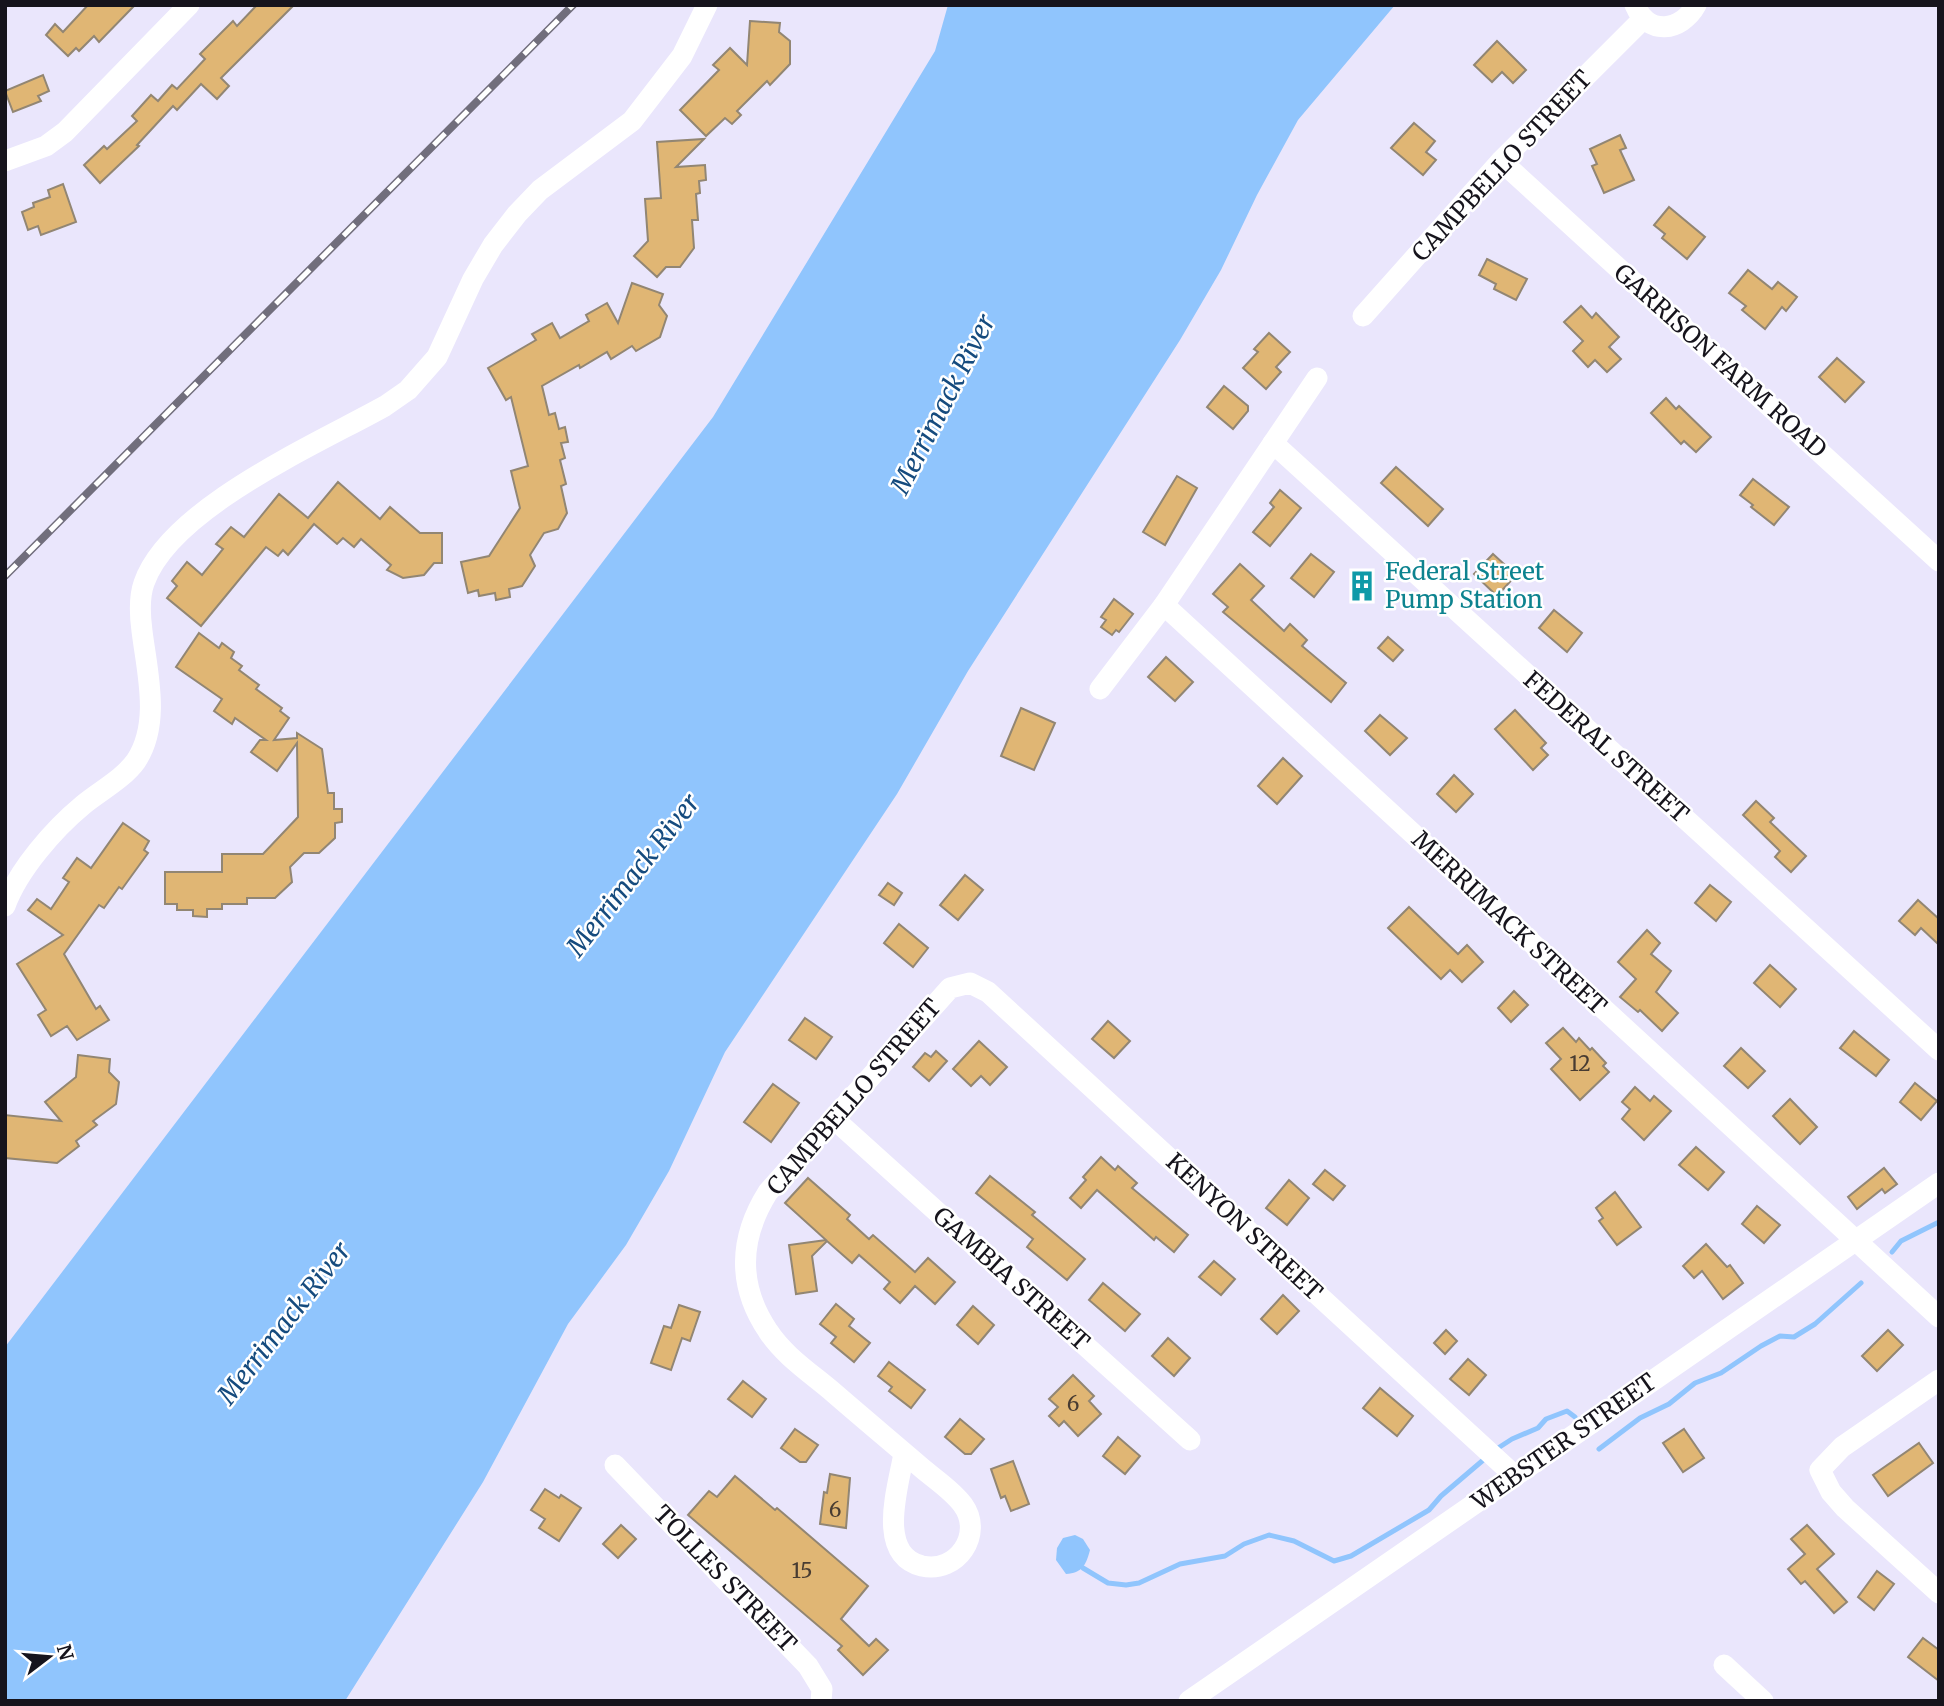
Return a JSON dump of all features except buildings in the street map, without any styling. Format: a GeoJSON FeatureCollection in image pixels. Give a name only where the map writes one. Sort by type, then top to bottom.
{"type":"FeatureCollection","features":[{"type":"Feature","properties":{"kind":"street"},"geometry":{"type":"LineString","coordinates":[[5,161],[46,146],[65,132],[189,5]]}},
{"type":"Feature","properties":{"kind":"street"},"geometry":{"type":"LineString","coordinates":[[5,906],[18,880],[39,851],[79,808],[125,772],[142,748],[149,728],[150,708],[141,604],[143,585],[162,552],[190,522],[216,502],[271,468],[385,406],[408,390],[437,357],[473,279],[517,214],[540,190],[632,121],[682,56],[707,5]]}},
{"type":"Feature","properties":{"kind":"street","name":"CAMPBELLO STREET"},"geometry":{"type":"LineString","coordinates":[[1363,316],[1639,12],[1652,25],[1667,27],[1679,24],[1689,17],[1696,5]]}},
{"type":"Feature","properties":{"kind":"street","name":"GARRISON FARM ROAD"},"geometry":{"type":"LineString","coordinates":[[1501,161],[1939,561]]}},
{"type":"Feature","properties":{"kind":"street"},"geometry":{"type":"LineString","coordinates":[[1100,688],[1164,606],[1317,378]]}},
{"type":"Feature","properties":{"kind":"street","name":"FEDERAL STREET"},"geometry":{"type":"LineString","coordinates":[[1273,443],[1939,1050]]}},
{"type":"Feature","properties":{"kind":"street","name":"MERRIMACK STREET"},"geometry":{"type":"LineString","coordinates":[[1164,606],[1939,1317]]}},
{"type":"Feature","properties":{"kind":"street","name":"CAMPBELLO STREET"},"geometry":{"type":"LineString","coordinates":[[904,1452],[893,1536],[906,1558],[918,1565],[943,1566],[963,1551],[969,1540],[969,1515],[963,1504],[904,1452],[793,1358],[769,1333],[748,1288],[745,1265],[747,1241],[755,1213],[768,1192],[950,988],[970,983]]}},
{"type":"Feature","properties":{"kind":"street","name":"KENYON STREET"},"geometry":{"type":"LineString","coordinates":[[970,983],[988,992],[1515,1476]]}},
{"type":"Feature","properties":{"kind":"street","name":"GAMBIA STREET"},"geometry":{"type":"LineString","coordinates":[[833,1118],[1189,1440]]}},
{"type":"Feature","properties":{"kind":"street","name":"WEBSTER STREET"},"geometry":{"type":"LineString","coordinates":[[1189,1701],[1939,1183]]}},
{"type":"Feature","properties":{"kind":"street"},"geometry":{"type":"LineString","coordinates":[[1939,1380],[1842,1447],[1820,1470],[1831,1492],[1845,1508],[1939,1593]]}},
{"type":"Feature","properties":{"kind":"street","name":"TOLLES STREET"},"geometry":{"type":"LineString","coordinates":[[615,1465],[808,1666],[822,1689],[821,1701]]}},
{"type":"Feature","properties":{"kind":"street"},"geometry":{"type":"LineString","coordinates":[[1724,1665],[1763,1701]]}},
{"type":"Feature","properties":{"kind":"water","name":"Merrimack River"},"geometry":{"type":"Polygon","coordinates":[[[948,5],[1395,5],[1298,120],[1257,195],[1221,270],[1180,340],[968,671],[897,794],[725,1052],[669,1171],[626,1245],[568,1324],[483,1482],[345,1701],[5,1701],[5,1347],[713,417],[935,51],[948,5]]]}},
{"type":"Feature","properties":{"kind":"water"},"geometry":{"type":"Polygon","coordinates":[[[1075,1535],[1083,1539],[1090,1550],[1082,1567],[1076,1572],[1066,1574],[1056,1560],[1057,1548],[1063,1538],[1075,1535]]]}},
{"type":"Feature","properties":{"kind":"waterway"},"geometry":{"type":"LineString","coordinates":[[1892,1252],[1901,1241],[1939,1222]]}},
{"type":"Feature","properties":{"kind":"waterway"},"geometry":{"type":"LineString","coordinates":[[1599,1449],[1640,1418],[1669,1404],[1695,1383],[1721,1373],[1780,1336],[1794,1337],[1815,1324],[1861,1283]]}},
{"type":"Feature","properties":{"kind":"waterway"},"geometry":{"type":"LineString","coordinates":[[1495,1450],[1538,1428],[1546,1419],[1567,1411],[1575,1417]]}},
{"type":"Feature","properties":{"kind":"waterway"},"geometry":{"type":"LineString","coordinates":[[1083,1568],[1108,1583],[1139,1583],[1180,1564],[1225,1556],[1244,1544],[1269,1535],[1294,1541],[1334,1561],[1351,1556],[1429,1510],[1441,1496],[1488,1456]]}},
{"type":"Feature","properties":{"kind":"railway"},"geometry":{"type":"LineString","coordinates":[[5,576],[573,5]]}},
{"type":"Feature","properties":{"kind":"place","name":"Federal Street Pump Station"},"geometry":{"type":"Point","coordinates":[1362,586]}}]}
